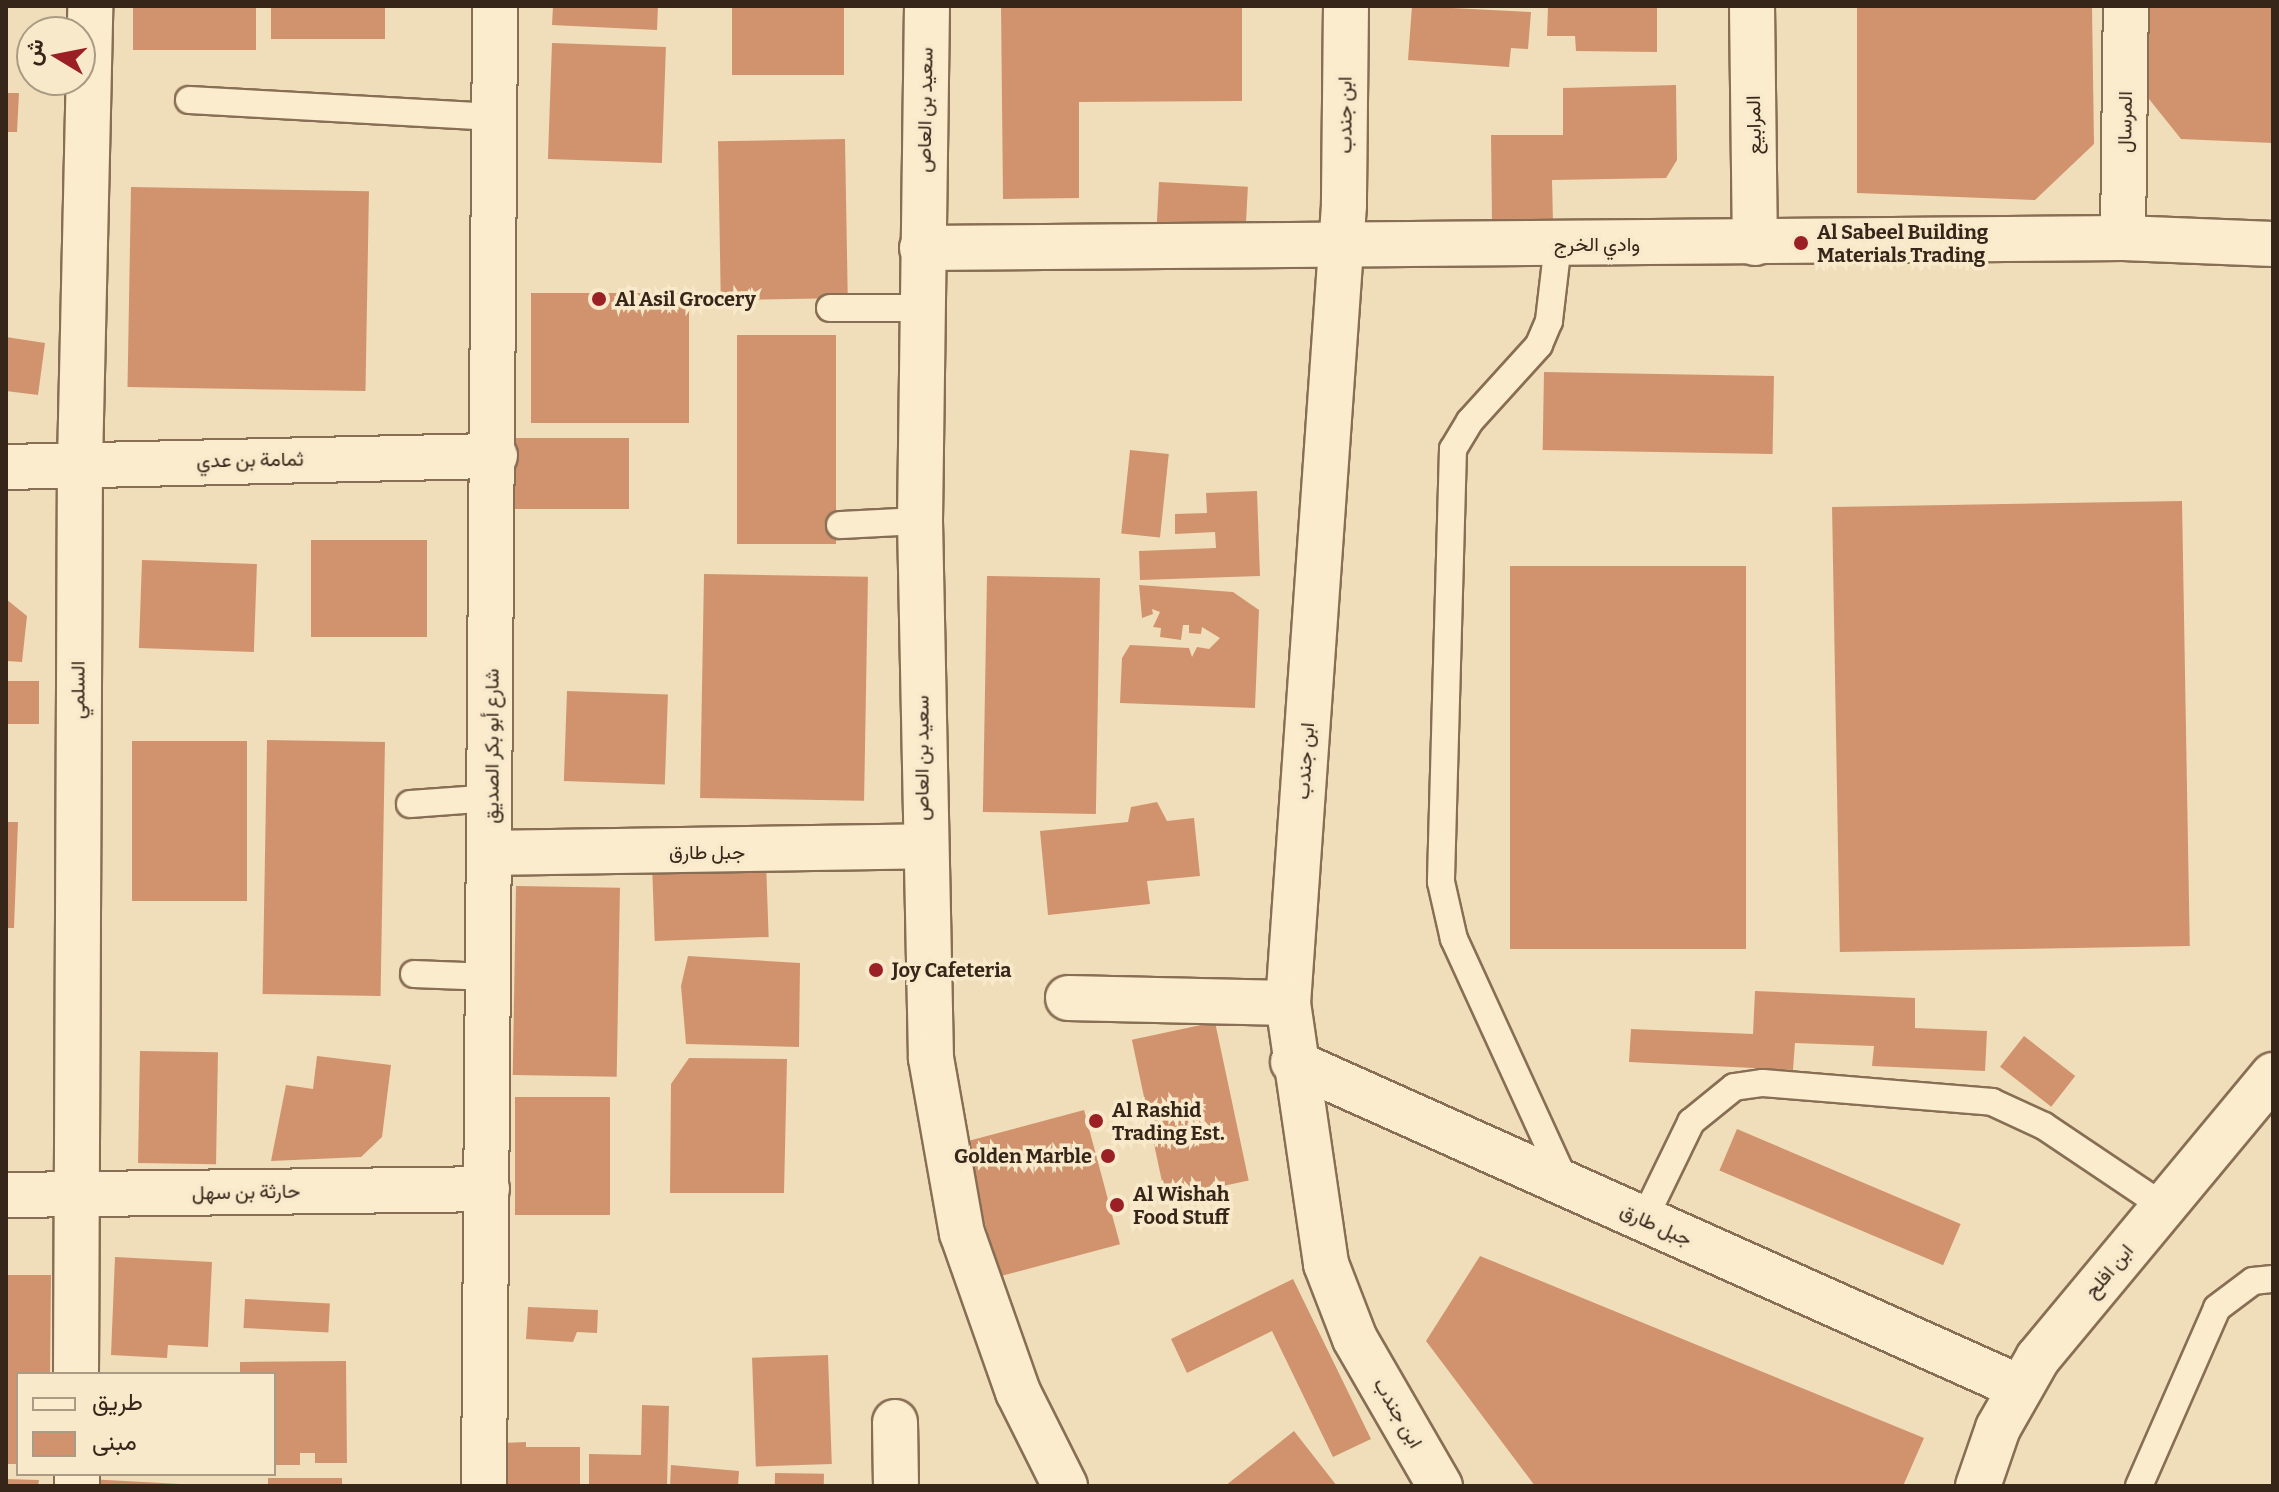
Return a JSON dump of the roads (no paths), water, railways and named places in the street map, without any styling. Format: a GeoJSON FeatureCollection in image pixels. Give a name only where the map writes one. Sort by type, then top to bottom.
{"type":"FeatureCollection","features":[{"type":"Feature","properties":{"kind":"street","name":"السلمي"},"geometry":{"type":"LineString","coordinates":[[76,1372],[74,1194],[80,463],[90,6]]}},
{"type":"Feature","properties":{"kind":"street","name":"شارع أبو بكر الصديق"},"geometry":{"type":"LineString","coordinates":[[484,1486],[495,456],[495,6]]}},
{"type":"Feature","properties":{"kind":"street","name":"سعيد بن العاص"},"geometry":{"type":"LineString","coordinates":[[927,6],[920,521],[922,846],[931,1058],[962,1233],[1018,1392],[1065,1486]]}},
{"type":"Feature","properties":{"kind":"street","name":"ابن جندب"},"geometry":{"type":"LineString","coordinates":[[1346,6],[1342,246],[1288,1003],[1293,1062],[1326,1264],[1355,1339],[1440,1486]]}},
{"type":"Feature","properties":{"kind":"street","name":"المرابيع"},"geometry":{"type":"LineString","coordinates":[[1752,6],[1755,243]]}},
{"type":"Feature","properties":{"kind":"street","name":"المرسال"},"geometry":{"type":"LineString","coordinates":[[2123,238],[2126,6]]}},
{"type":"Feature","properties":{"kind":"street","name":"وادي الخرج"},"geometry":{"type":"LineString","coordinates":[[922,248],[2123,238],[2273,244]]}},
{"type":"Feature","properties":{"kind":"street","name":"ثمامة بن عدي"},"geometry":{"type":"LineString","coordinates":[[6,467],[495,456]]}},
{"type":"Feature","properties":{"kind":"street","name":"جبل طارق"},"geometry":{"type":"LineString","coordinates":[[491,853],[922,846]]}},
{"type":"Feature","properties":{"kind":"street"},"geometry":{"type":"LineString","coordinates":[[1068,998],[1288,1003]]}},
{"type":"Feature","properties":{"kind":"street","name":"جبل طارق"},"geometry":{"type":"LineString","coordinates":[[1293,1062],[2019,1387]]}},
{"type":"Feature","properties":{"kind":"street","name":"ابن افلح"},"geometry":{"type":"LineString","coordinates":[[1978,1486],[2019,1387],[2163,1206],[2273,1075]]}},
{"type":"Feature","properties":{"kind":"street","name":"حارثة بن سهل"},"geometry":{"type":"LineString","coordinates":[[6,1195],[487,1189]]}},
{"type":"Feature","properties":{"kind":"street"},"geometry":{"type":"LineString","coordinates":[[895,1422],[896,1486]]}},
{"type":"Feature","properties":{"kind":"lane"},"geometry":{"type":"LineString","coordinates":[[189,100],[495,117]]}},
{"type":"Feature","properties":{"kind":"lane"},"geometry":{"type":"LineString","coordinates":[[1558,244],[1549,321],[1539,345],[1453,449],[1446,518],[1441,882],[1454,939],[1566,1184]]}},
{"type":"Feature","properties":{"kind":"lane"},"geometry":{"type":"LineString","coordinates":[[830,308],[921,308]]}},
{"type":"Feature","properties":{"kind":"lane"},"geometry":{"type":"LineString","coordinates":[[840,525],[920,521]]}},
{"type":"Feature","properties":{"kind":"lane"},"geometry":{"type":"LineString","coordinates":[[410,804],[491,798]]}},
{"type":"Feature","properties":{"kind":"lane"},"geometry":{"type":"LineString","coordinates":[[414,974],[490,977]]}},
{"type":"Feature","properties":{"kind":"lane"},"geometry":{"type":"LineString","coordinates":[[1644,1219],[1691,1122],[1734,1087],[1763,1083],[1992,1102],[2044,1126],[2163,1206]]}},
{"type":"Feature","properties":{"kind":"lane"},"geometry":{"type":"LineString","coordinates":[[2139,1486],[2217,1308],[2253,1281],[2273,1279]]}},
{"type":"Feature","properties":{"kind":"place","name":"Al Sabeel Building Materials Trading"},"geometry":{"type":"Point","coordinates":[1801,243]}},
{"type":"Feature","properties":{"kind":"place","name":"Al Asil Grocery"},"geometry":{"type":"Point","coordinates":[599,299]}},
{"type":"Feature","properties":{"kind":"place","name":"Joy Cafeteria"},"geometry":{"type":"Point","coordinates":[876,970]}},
{"type":"Feature","properties":{"kind":"place","name":"Al Rashid Trading Est."},"geometry":{"type":"Point","coordinates":[1096,1121]}},
{"type":"Feature","properties":{"kind":"place","name":"Golden Marble"},"geometry":{"type":"Point","coordinates":[1108,1156]}},
{"type":"Feature","properties":{"kind":"place","name":"Al Wishah Food Stuff"},"geometry":{"type":"Point","coordinates":[1117,1205]}}]}
